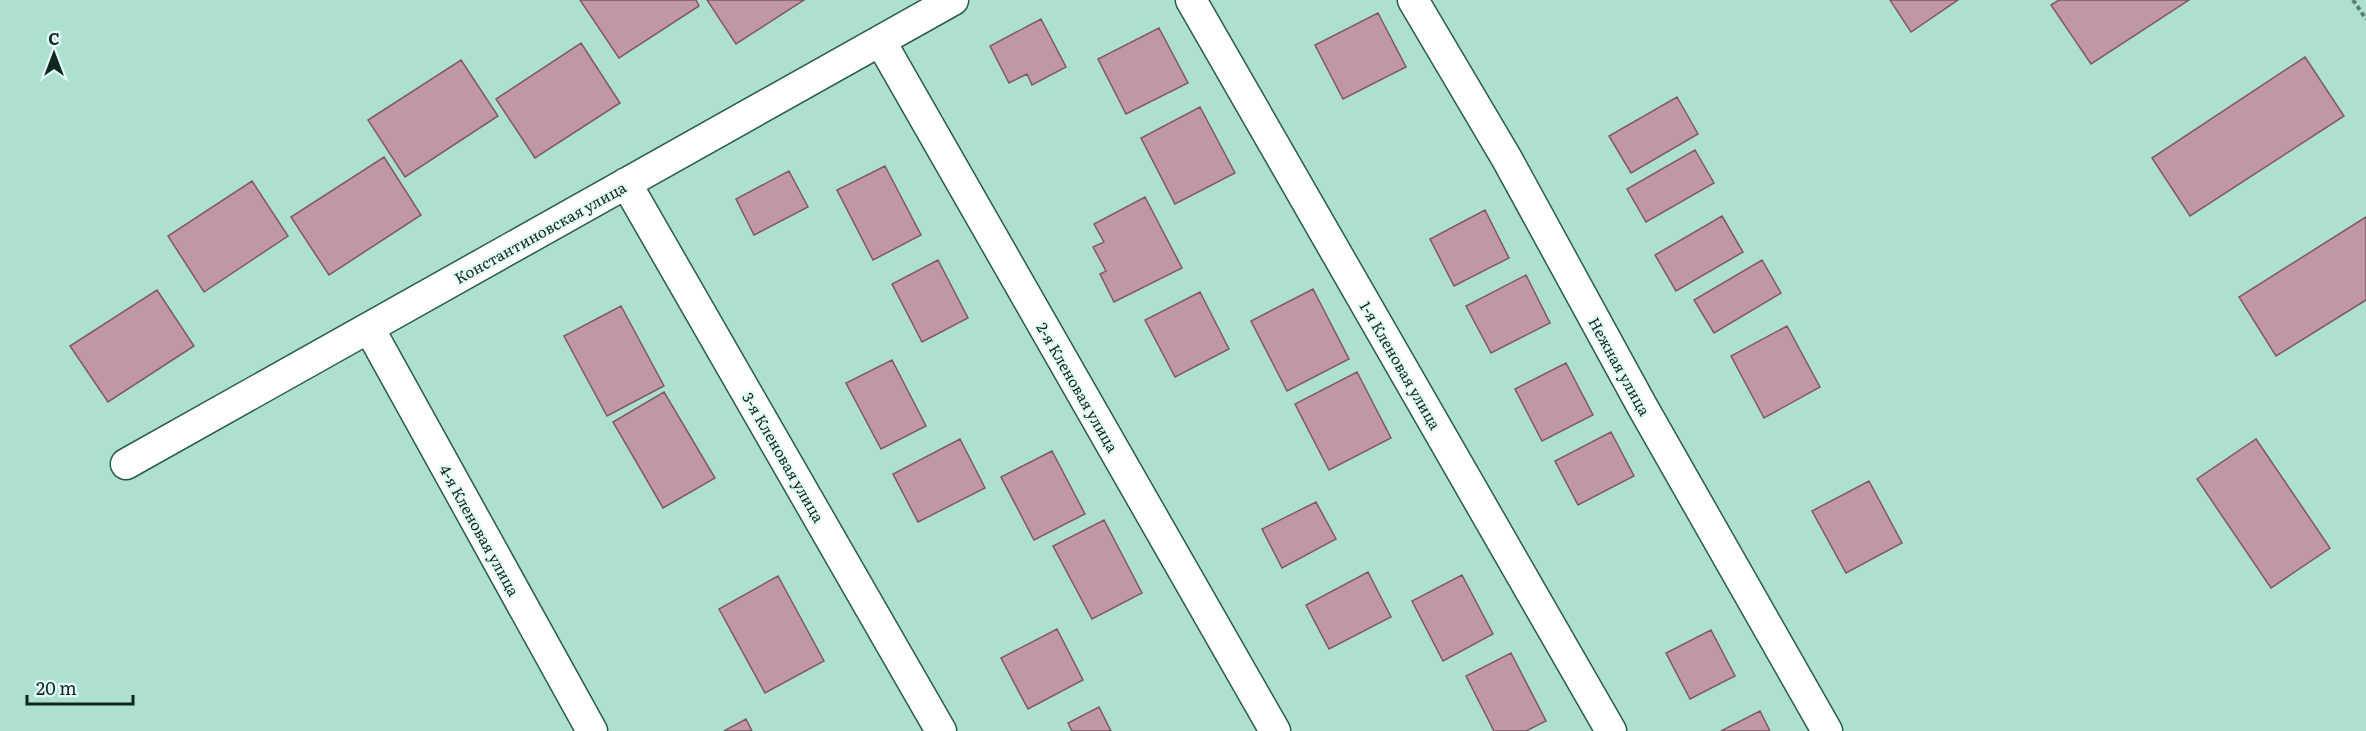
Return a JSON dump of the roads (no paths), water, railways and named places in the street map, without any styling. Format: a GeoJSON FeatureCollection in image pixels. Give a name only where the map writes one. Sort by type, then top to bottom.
{"type":"FeatureCollection","features":[{"type":"Feature","properties":{"kind":"street","name":"Константиновская улица"},"geometry":{"type":"LineString","coordinates":[[126,464],[953,0]]}},
{"type":"Feature","properties":{"kind":"street","name":"1-я Кленовая улица"},"geometry":{"type":"LineString","coordinates":[[1191,0],[1611,731]]}},
{"type":"Feature","properties":{"kind":"street","name":"Нежная улица"},"geometry":{"type":"LineString","coordinates":[[1413,0],[1507,159],[1642,406],[1827,731]]}},
{"type":"Feature","properties":{"kind":"street","name":"2-я Кленовая улица"},"geometry":{"type":"LineString","coordinates":[[880,42],[1275,731]]}},
{"type":"Feature","properties":{"kind":"street","name":"3-я Кленовая улица"},"geometry":{"type":"LineString","coordinates":[[626,183],[941,731]]}},
{"type":"Feature","properties":{"kind":"street","name":"4-я Кленовая улица"},"geometry":{"type":"LineString","coordinates":[[369,328],[592,731]]}}]}
